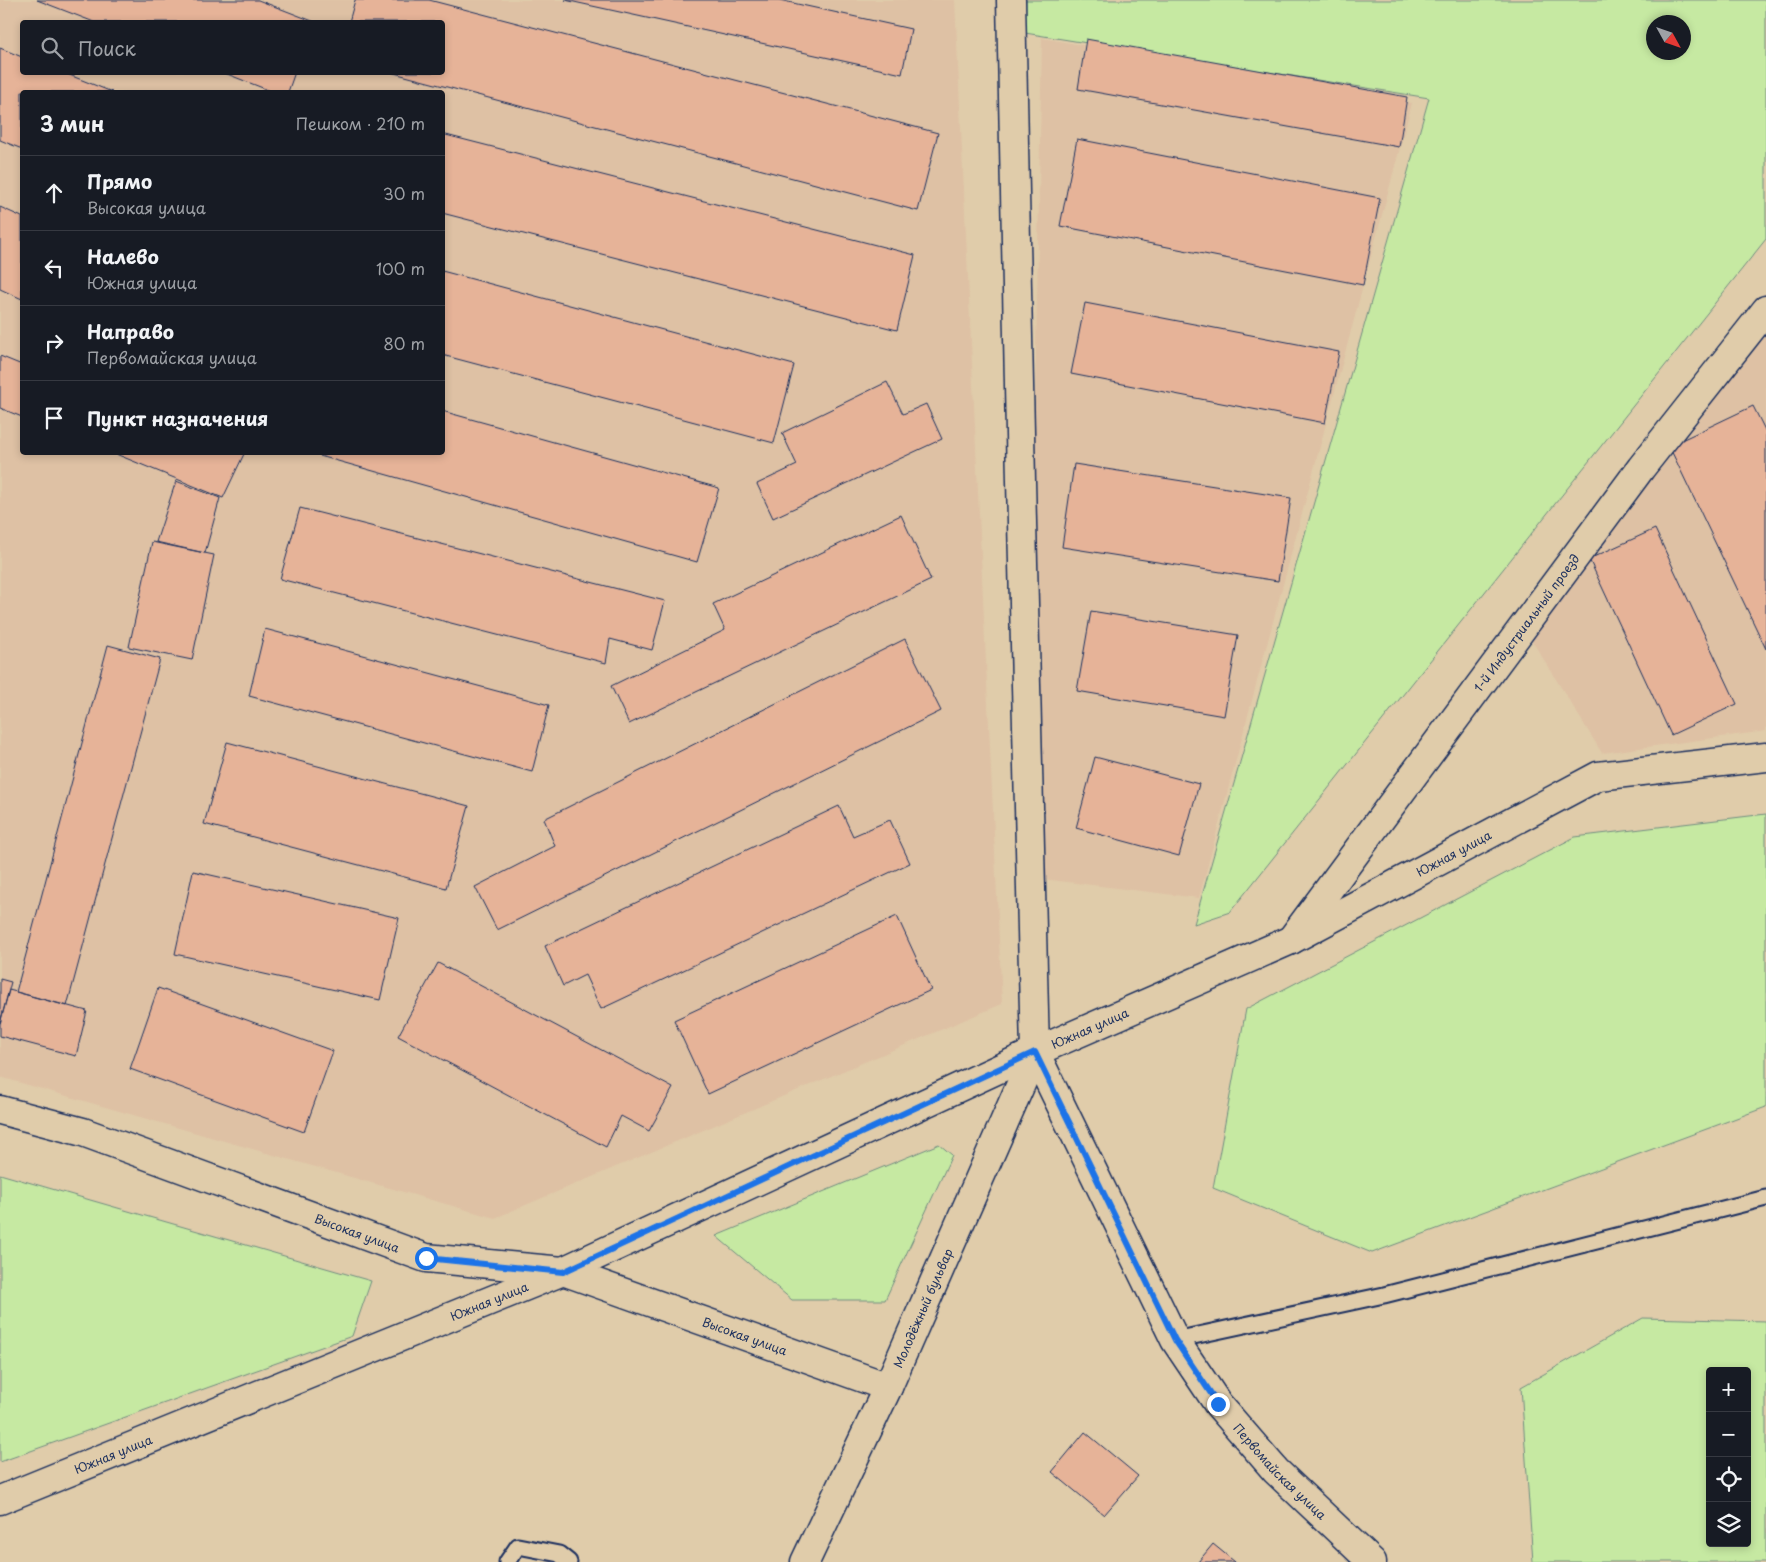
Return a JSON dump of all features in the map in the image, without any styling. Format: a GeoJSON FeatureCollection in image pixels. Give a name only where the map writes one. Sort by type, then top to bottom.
{"type":"FeatureCollection","features":[{"type":"Feature","properties":{"kind":"street"},"geometry":{"type":"LineString","coordinates":[[1012,0],[1021,481],[1035,1052]]}},
{"type":"Feature","properties":{"kind":"street","name":"1-й Индустриальный проезд"},"geometry":{"type":"LineString","coordinates":[[1291,940],[1642,468],[1766,310]]}},
{"type":"Feature","properties":{"kind":"street","name":"Южная улица"},"geometry":{"type":"LineString","coordinates":[[0,1500],[563,1272],[1035,1052],[1291,940],[1598,776],[1766,757]]}},
{"type":"Feature","properties":{"kind":"street","name":"Первомайская улица"},"geometry":{"type":"LineString","coordinates":[[1035,1052],[1175,1340],[1218,1404],[1276,1470],[1372,1562]]}},
{"type":"Feature","properties":{"kind":"street","name":"Молодёжный бульвар"},"geometry":{"type":"LineString","coordinates":[[805,1562],[888,1387],[1035,1052]]}},
{"type":"Feature","properties":{"kind":"street","name":"Высокая улица"},"geometry":{"type":"LineString","coordinates":[[0,1110],[84,1132],[426,1258],[563,1272],[888,1387]]}},
{"type":"Feature","properties":{"kind":"lane"},"geometry":{"type":"LineString","coordinates":[[1175,1340],[1384,1295],[1766,1198]]}},
{"type":"Feature","properties":{"kind":"lane"},"geometry":{"type":"LineString","coordinates":[[507,1562],[518,1546],[559,1554],[569,1562]]}},
{"type":"Feature","properties":{"kind":"shaded area"},"geometry":{"type":"Polygon","coordinates":[[[0,0],[955,0],[1002,1004],[495,1218],[0,1077],[0,0]]]}},
{"type":"Feature","properties":{"kind":"shaded area"},"geometry":{"type":"Polygon","coordinates":[[[1042,38],[1412,103],[1199,898],[1026,877],[1042,38]]]}},
{"type":"Feature","properties":{"kind":"shaded area"},"geometry":{"type":"Polygon","coordinates":[[[1766,321],[1766,731],[1602,753],[1524,628],[1766,321]]]}},
{"type":"Feature","properties":{"kind":"green space"},"geometry":{"type":"Polygon","coordinates":[[[1026,0],[1766,0],[1766,239],[1230,912],[1194,924],[1429,98],[1025,33],[1026,0]]]}},
{"type":"Feature","properties":{"kind":"green space"},"geometry":{"type":"Polygon","coordinates":[[[1766,814],[1766,1107],[1372,1253],[1213,1188],[1246,1009],[1575,837],[1766,814]]]}},
{"type":"Feature","properties":{"kind":"green space"},"geometry":{"type":"Polygon","coordinates":[[[939,1144],[952,1155],[885,1300],[792,1300],[716,1236],[939,1144]]]}},
{"type":"Feature","properties":{"kind":"green space"},"geometry":{"type":"Polygon","coordinates":[[[0,1174],[371,1281],[352,1336],[0,1462],[0,1174]]]}},
{"type":"Feature","properties":{"kind":"green space"},"geometry":{"type":"Polygon","coordinates":[[[1643,1318],[1766,1321],[1766,1562],[1533,1562],[1521,1387],[1643,1318]]]}},
{"type":"Feature","properties":{"kind":"building"},"geometry":{"type":"Polygon","coordinates":[[[37,0],[258,0],[310,20],[89,20],[37,0]]]}},
{"type":"Feature","properties":{"kind":"building"},"geometry":{"type":"Polygon","coordinates":[[[355,0],[429,0],[938,133],[918,211],[401,75],[445,75],[445,20],[350,20],[355,0]]]}},
{"type":"Feature","properties":{"kind":"building"},"geometry":{"type":"Polygon","coordinates":[[[565,0],[779,0],[911,29],[902,74],[565,0]]]}},
{"type":"Feature","properties":{"kind":"building"},"geometry":{"type":"Polygon","coordinates":[[[1086,39],[1407,97],[1399,147],[1078,89],[1086,39]]]}},
{"type":"Feature","properties":{"kind":"building"},"geometry":{"type":"Polygon","coordinates":[[[0,48],[20,56],[20,75],[70,75],[107,90],[20,90],[20,148],[0,140],[0,48]]]}},
{"type":"Feature","properties":{"kind":"building"},"geometry":{"type":"Polygon","coordinates":[[[230,75],[294,75],[289,90],[268,90],[230,75]]]}},
{"type":"Feature","properties":{"kind":"building"},"geometry":{"type":"Polygon","coordinates":[[[445,135],[915,255],[897,330],[445,214],[445,135]]]}},
{"type":"Feature","properties":{"kind":"building"},"geometry":{"type":"Polygon","coordinates":[[[1077,139],[1380,198],[1363,285],[1060,226],[1077,139]]]}},
{"type":"Feature","properties":{"kind":"building"},"geometry":{"type":"Polygon","coordinates":[[[0,207],[20,216],[20,298],[0,289],[0,207]]]}},
{"type":"Feature","properties":{"kind":"building"},"geometry":{"type":"Polygon","coordinates":[[[445,272],[794,365],[774,443],[445,356],[445,272]]]}},
{"type":"Feature","properties":{"kind":"building"},"geometry":{"type":"Polygon","coordinates":[[[1085,303],[1339,352],[1325,423],[1071,374],[1085,303]]]}},
{"type":"Feature","properties":{"kind":"building"},"geometry":{"type":"Polygon","coordinates":[[[0,356],[20,364],[20,416],[0,408],[0,356]]]}},
{"type":"Feature","properties":{"kind":"building"},"geometry":{"type":"Polygon","coordinates":[[[887,382],[903,414],[926,404],[942,439],[773,518],[757,484],[797,465],[782,433],[887,382]]]}},
{"type":"Feature","properties":{"kind":"building"},"geometry":{"type":"Polygon","coordinates":[[[1753,406],[1766,432],[1766,649],[1669,446],[1753,406]]]}},
{"type":"Feature","properties":{"kind":"building"},"geometry":{"type":"Polygon","coordinates":[[[445,412],[719,488],[697,562],[320,456],[445,455],[445,412]]]}},
{"type":"Feature","properties":{"kind":"building"},"geometry":{"type":"Polygon","coordinates":[[[118,455],[244,455],[223,498],[118,455]]]}},
{"type":"Feature","properties":{"kind":"building"},"geometry":{"type":"Polygon","coordinates":[[[1074,464],[1291,498],[1278,581],[1062,547],[1074,464]]]}},
{"type":"Feature","properties":{"kind":"building"},"geometry":{"type":"Polygon","coordinates":[[[176,481],[220,498],[205,553],[156,542],[176,481]]]}},
{"type":"Feature","properties":{"kind":"building"},"geometry":{"type":"Polygon","coordinates":[[[300,508],[665,601],[652,650],[610,639],[606,663],[280,579],[300,508]]]}},
{"type":"Feature","properties":{"kind":"building"},"geometry":{"type":"Polygon","coordinates":[[[901,515],[931,580],[629,724],[611,686],[725,630],[713,604],[901,515]]]}},
{"type":"Feature","properties":{"kind":"building"},"geometry":{"type":"Polygon","coordinates":[[[1655,529],[1737,704],[1671,735],[1589,559],[1655,529]]]}},
{"type":"Feature","properties":{"kind":"building"},"geometry":{"type":"Polygon","coordinates":[[[152,542],[214,555],[192,660],[129,647],[152,542]]]}},
{"type":"Feature","properties":{"kind":"building"},"geometry":{"type":"Polygon","coordinates":[[[1091,611],[1238,635],[1224,716],[1077,691],[1091,611]]]}},
{"type":"Feature","properties":{"kind":"building"},"geometry":{"type":"Polygon","coordinates":[[[265,629],[549,705],[532,772],[249,696],[265,629]]]}},
{"type":"Feature","properties":{"kind":"building"},"geometry":{"type":"Polygon","coordinates":[[[905,639],[941,711],[497,930],[475,887],[555,846],[544,819],[905,639]]]}},
{"type":"Feature","properties":{"kind":"building"},"geometry":{"type":"Polygon","coordinates":[[[108,645],[160,659],[67,1006],[16,992],[108,645]]]}},
{"type":"Feature","properties":{"kind":"building"},"geometry":{"type":"Polygon","coordinates":[[[227,742],[469,806],[446,888],[204,824],[227,742]]]}},
{"type":"Feature","properties":{"kind":"building"},"geometry":{"type":"Polygon","coordinates":[[[1095,757],[1199,784],[1179,856],[1076,828],[1095,757]]]}},
{"type":"Feature","properties":{"kind":"building"},"geometry":{"type":"Polygon","coordinates":[[[839,806],[853,836],[890,820],[910,863],[601,1009],[585,975],[563,986],[545,946],[839,806]]]}},
{"type":"Feature","properties":{"kind":"building"},"geometry":{"type":"Polygon","coordinates":[[[193,871],[399,918],[380,1000],[175,954],[193,871]]]}},
{"type":"Feature","properties":{"kind":"building"},"geometry":{"type":"Polygon","coordinates":[[[897,916],[931,990],[708,1094],[674,1020],[897,916]]]}},
{"type":"Feature","properties":{"kind":"building"},"geometry":{"type":"Polygon","coordinates":[[[438,963],[673,1088],[649,1131],[621,1116],[606,1147],[398,1036],[438,963]]]}},
{"type":"Feature","properties":{"kind":"building"},"geometry":{"type":"Polygon","coordinates":[[[0,979],[11,982],[0,1023],[0,979]]]}},
{"type":"Feature","properties":{"kind":"building"},"geometry":{"type":"Polygon","coordinates":[[[158,988],[333,1051],[304,1132],[130,1069],[158,988]]]}},
{"type":"Feature","properties":{"kind":"building"},"geometry":{"type":"Polygon","coordinates":[[[9,990],[87,1011],[76,1056],[0,1036],[0,1024],[9,990]]]}},
{"type":"Feature","properties":{"kind":"building"},"geometry":{"type":"Polygon","coordinates":[[[1085,1432],[1138,1476],[1104,1515],[1052,1472],[1085,1432]]]}},
{"type":"Feature","properties":{"kind":"building"},"geometry":{"type":"Polygon","coordinates":[[[1213,1544],[1235,1562],[1198,1562],[1213,1544]]]}},
{"type":"Feature","properties":{"kind":"route"},"geometry":{"type":"LineString","coordinates":[[426,1258],[563,1272],[1035,1052],[1175,1340],[1218,1404]]}}]}
